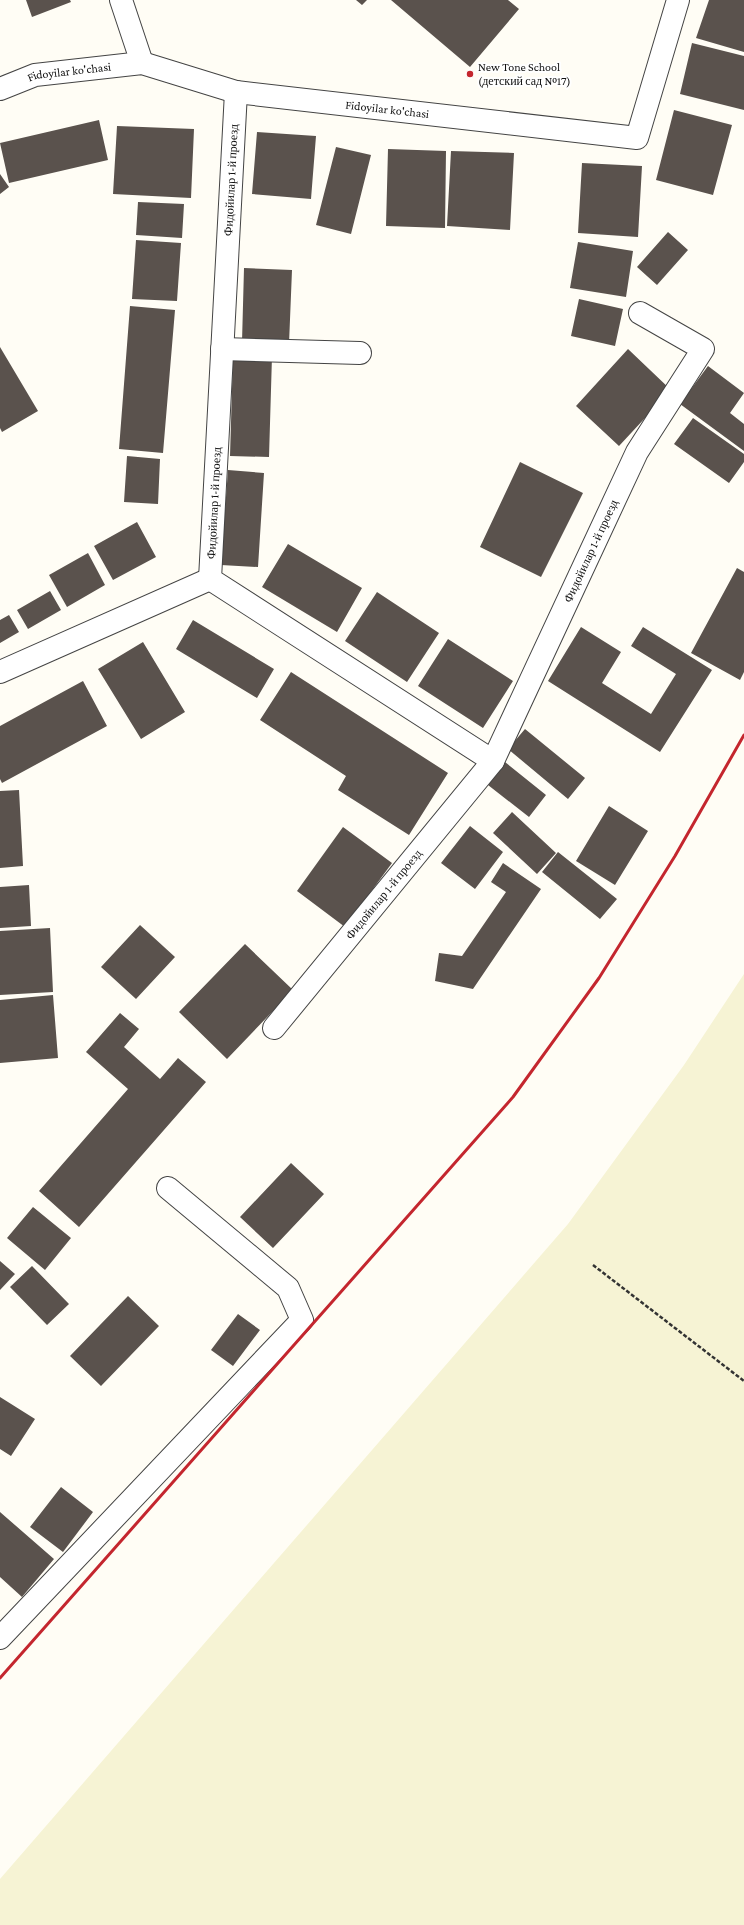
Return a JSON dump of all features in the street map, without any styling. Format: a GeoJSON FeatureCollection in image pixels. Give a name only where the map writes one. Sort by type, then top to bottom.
{"type":"FeatureCollection","features":[{"type":"Feature","properties":{"kind":"street"},"geometry":{"type":"LineString","coordinates":[[121,0],[142,63]]}},
{"type":"Feature","properties":{"kind":"street","name":"Fidoyilar ko'chasi"},"geometry":{"type":"LineString","coordinates":[[0,88],[36,75],[142,63],[236,92],[637,138],[678,0]]}},
{"type":"Feature","properties":{"kind":"street","name":"Фидойилар 1-й проезд"},"geometry":{"type":"LineString","coordinates":[[210,579],[236,92]]}},
{"type":"Feature","properties":{"kind":"street","name":"Фидойилар 1-й проезд"},"geometry":{"type":"LineString","coordinates":[[274,1028],[493,761],[637,452],[703,349],[640,313]]}},
{"type":"Feature","properties":{"kind":"street"},"geometry":{"type":"LineString","coordinates":[[222,349],[360,353]]}},
{"type":"Feature","properties":{"kind":"street"},"geometry":{"type":"LineString","coordinates":[[0,672],[210,579],[493,761]]}},
{"type":"Feature","properties":{"kind":"street"},"geometry":{"type":"LineString","coordinates":[[0,1638],[302,1320],[288,1288],[168,1188]]}},
{"type":"Feature","properties":{"kind":"path"},"geometry":{"type":"LineString","coordinates":[[593,1265],[744,1381]]}},
{"type":"Feature","properties":{"kind":"shaded area"},"geometry":{"type":"Polygon","coordinates":[[[744,974],[744,1925],[0,1925],[0,1879],[568,1224],[684,1065],[744,974]]]}},
{"type":"Feature","properties":{"kind":"building"},"geometry":{"type":"Polygon","coordinates":[[[26,0],[70,0],[71,2],[32,17],[26,0]]]}},
{"type":"Feature","properties":{"kind":"building"},"geometry":{"type":"Polygon","coordinates":[[[356,0],[367,0],[362,5],[356,0]]]}},
{"type":"Feature","properties":{"kind":"building"},"geometry":{"type":"Polygon","coordinates":[[[391,0],[508,0],[519,9],[470,67],[391,0]]]}},
{"type":"Feature","properties":{"kind":"building"},"geometry":{"type":"Polygon","coordinates":[[[709,0],[744,0],[744,52],[696,38],[709,0]]]}},
{"type":"Feature","properties":{"kind":"building"},"geometry":{"type":"Polygon","coordinates":[[[692,43],[744,56],[744,110],[680,94],[692,43]]]}},
{"type":"Feature","properties":{"kind":"building"},"geometry":{"type":"Polygon","coordinates":[[[674,110],[732,125],[713,195],[656,180],[674,110]]]}},
{"type":"Feature","properties":{"kind":"building"},"geometry":{"type":"Polygon","coordinates":[[[99,120],[108,160],[9,183],[0,143],[99,120]]]}},
{"type":"Feature","properties":{"kind":"building"},"geometry":{"type":"Polygon","coordinates":[[[117,126],[194,129],[191,198],[113,194],[117,126]]]}},
{"type":"Feature","properties":{"kind":"building"},"geometry":{"type":"Polygon","coordinates":[[[257,132],[316,136],[311,199],[252,194],[257,132]]]}},
{"type":"Feature","properties":{"kind":"building"},"geometry":{"type":"Polygon","coordinates":[[[336,147],[371,155],[351,234],[316,225],[336,147]]]}},
{"type":"Feature","properties":{"kind":"building"},"geometry":{"type":"Polygon","coordinates":[[[388,149],[446,151],[445,228],[386,226],[388,149]]]}},
{"type":"Feature","properties":{"kind":"building"},"geometry":{"type":"Polygon","coordinates":[[[451,151],[514,153],[510,230],[447,226],[451,151]]]}},
{"type":"Feature","properties":{"kind":"building"},"geometry":{"type":"Polygon","coordinates":[[[582,163],[642,166],[638,237],[578,233],[582,163]]]}},
{"type":"Feature","properties":{"kind":"building"},"geometry":{"type":"Polygon","coordinates":[[[0,174],[9,187],[0,194],[0,174]]]}},
{"type":"Feature","properties":{"kind":"building"},"geometry":{"type":"Polygon","coordinates":[[[138,202],[184,204],[182,238],[136,235],[138,202]]]}},
{"type":"Feature","properties":{"kind":"building"},"geometry":{"type":"Polygon","coordinates":[[[668,232],[688,250],[657,285],[637,267],[668,232]]]}},
{"type":"Feature","properties":{"kind":"building"},"geometry":{"type":"Polygon","coordinates":[[[136,240],[181,243],[177,301],[132,299],[136,240]]]}},
{"type":"Feature","properties":{"kind":"building"},"geometry":{"type":"Polygon","coordinates":[[[578,242],[633,251],[626,297],[570,288],[578,242]]]}},
{"type":"Feature","properties":{"kind":"building"},"geometry":{"type":"Polygon","coordinates":[[[244,268],[292,270],[289,344],[242,342],[244,268]]]}},
{"type":"Feature","properties":{"kind":"building"},"geometry":{"type":"Polygon","coordinates":[[[579,299],[623,309],[615,346],[571,336],[579,299]]]}},
{"type":"Feature","properties":{"kind":"building"},"geometry":{"type":"Polygon","coordinates":[[[130,306],[175,310],[163,453],[119,449],[130,306]]]}},
{"type":"Feature","properties":{"kind":"building"},"geometry":{"type":"Polygon","coordinates":[[[0,347],[38,411],[2,432],[0,428],[0,347]]]}},
{"type":"Feature","properties":{"kind":"building"},"geometry":{"type":"Polygon","coordinates":[[[628,349],[671,390],[619,446],[576,406],[628,349]]]}},
{"type":"Feature","properties":{"kind":"building"},"geometry":{"type":"Polygon","coordinates":[[[233,355],[272,356],[269,457],[230,456],[233,355]]]}},
{"type":"Feature","properties":{"kind":"building"},"geometry":{"type":"Polygon","coordinates":[[[708,366],[744,393],[730,413],[744,424],[744,451],[680,404],[708,366]]]}},
{"type":"Feature","properties":{"kind":"building"},"geometry":{"type":"Polygon","coordinates":[[[693,418],[744,454],[744,462],[729,483],[674,444],[693,418]]]}},
{"type":"Feature","properties":{"kind":"building"},"geometry":{"type":"Polygon","coordinates":[[[127,456],[160,459],[158,504],[124,502],[127,456]]]}},
{"type":"Feature","properties":{"kind":"building"},"geometry":{"type":"Polygon","coordinates":[[[520,462],[583,493],[541,577],[480,547],[520,462]]]}},
{"type":"Feature","properties":{"kind":"building"},"geometry":{"type":"Polygon","coordinates":[[[228,470],[264,473],[258,567],[221,565],[228,470]]]}},
{"type":"Feature","properties":{"kind":"building"},"geometry":{"type":"Polygon","coordinates":[[[137,522],[156,557],[113,580],[94,546],[137,522]]]}},
{"type":"Feature","properties":{"kind":"building"},"geometry":{"type":"Polygon","coordinates":[[[288,544],[362,588],[337,632],[262,587],[288,544]]]}},
{"type":"Feature","properties":{"kind":"building"},"geometry":{"type":"Polygon","coordinates":[[[88,553],[105,585],[67,607],[49,575],[88,553]]]}},
{"type":"Feature","properties":{"kind":"building"},"geometry":{"type":"Polygon","coordinates":[[[737,568],[744,572],[744,672],[740,680],[691,653],[737,568]]]}},
{"type":"Feature","properties":{"kind":"building"},"geometry":{"type":"Polygon","coordinates":[[[50,591],[61,610],[28,629],[17,610],[50,591]]]}},
{"type":"Feature","properties":{"kind":"building"},"geometry":{"type":"Polygon","coordinates":[[[377,592],[439,633],[407,682],[345,641],[377,592]]]}},
{"type":"Feature","properties":{"kind":"building"},"geometry":{"type":"Polygon","coordinates":[[[9,615],[19,632],[0,643],[0,620],[9,615]]]}},
{"type":"Feature","properties":{"kind":"building"},"geometry":{"type":"Polygon","coordinates":[[[193,620],[274,669],[257,698],[176,649],[193,620]]]}},
{"type":"Feature","properties":{"kind":"building"},"geometry":{"type":"Polygon","coordinates":[[[581,627],[621,652],[602,683],[651,714],[676,674],[631,646],[643,627],[712,670],[660,752],[548,681],[581,627]]]}},
{"type":"Feature","properties":{"kind":"building"},"geometry":{"type":"Polygon","coordinates":[[[448,639],[513,681],[483,728],[418,686],[448,639]]]}},
{"type":"Feature","properties":{"kind":"building"},"geometry":{"type":"Polygon","coordinates":[[[143,642],[185,712],[141,739],[98,669],[143,642]]]}},
{"type":"Feature","properties":{"kind":"building"},"geometry":{"type":"Polygon","coordinates":[[[291,672],[448,773],[409,835],[338,790],[346,776],[260,720],[291,672]]]}},
{"type":"Feature","properties":{"kind":"building"},"geometry":{"type":"Polygon","coordinates":[[[83,681],[107,726],[2,783],[0,779],[0,726],[83,681]]]}},
{"type":"Feature","properties":{"kind":"building"},"geometry":{"type":"Polygon","coordinates":[[[525,729],[585,778],[568,799],[508,749],[525,729]]]}},
{"type":"Feature","properties":{"kind":"building"},"geometry":{"type":"Polygon","coordinates":[[[505,762],[546,795],[529,817],[488,785],[505,762]]]}},
{"type":"Feature","properties":{"kind":"building"},"geometry":{"type":"Polygon","coordinates":[[[19,790],[23,866],[0,868],[0,791],[19,790]]]}},
{"type":"Feature","properties":{"kind":"building"},"geometry":{"type":"Polygon","coordinates":[[[609,806],[648,831],[615,885],[576,861],[609,806]]]}},
{"type":"Feature","properties":{"kind":"building"},"geometry":{"type":"Polygon","coordinates":[[[512,812],[556,853],[537,874],[493,833],[512,812]]]}},
{"type":"Feature","properties":{"kind":"building"},"geometry":{"type":"Polygon","coordinates":[[[470,826],[503,852],[475,889],[441,863],[470,826]]]}},
{"type":"Feature","properties":{"kind":"building"},"geometry":{"type":"Polygon","coordinates":[[[343,827],[392,863],[345,927],[297,891],[343,827]]]}},
{"type":"Feature","properties":{"kind":"building"},"geometry":{"type":"Polygon","coordinates":[[[558,852],[617,899],[600,919],[542,872],[558,852]]]}},
{"type":"Feature","properties":{"kind":"building"},"geometry":{"type":"Polygon","coordinates":[[[503,863],[541,889],[473,989],[435,981],[439,953],[462,956],[506,892],[491,882],[503,863]]]}},
{"type":"Feature","properties":{"kind":"building"},"geometry":{"type":"Polygon","coordinates":[[[29,885],[31,926],[0,928],[0,887],[29,885]]]}},
{"type":"Feature","properties":{"kind":"building"},"geometry":{"type":"Polygon","coordinates":[[[140,925],[175,957],[136,999],[101,967],[140,925]]]}},
{"type":"Feature","properties":{"kind":"building"},"geometry":{"type":"Polygon","coordinates":[[[50,928],[53,992],[0,995],[0,931],[50,928]]]}},
{"type":"Feature","properties":{"kind":"building"},"geometry":{"type":"Polygon","coordinates":[[[245,944],[293,990],[227,1059],[179,1012],[245,944]]]}},
{"type":"Feature","properties":{"kind":"building"},"geometry":{"type":"Polygon","coordinates":[[[53,995],[58,1058],[0,1063],[0,1000],[53,995]]]}},
{"type":"Feature","properties":{"kind":"building"},"geometry":{"type":"Polygon","coordinates":[[[120,1013],[139,1029],[124,1047],[160,1079],[178,1058],[206,1082],[79,1227],[39,1191],[128,1089],[86,1052],[120,1013]]]}},
{"type":"Feature","properties":{"kind":"building"},"geometry":{"type":"Polygon","coordinates":[[[291,1163],[324,1194],[273,1248],[240,1217],[291,1163]]]}},
{"type":"Feature","properties":{"kind":"building"},"geometry":{"type":"Polygon","coordinates":[[[33,1207],[71,1238],[45,1270],[7,1238],[33,1207]]]}},
{"type":"Feature","properties":{"kind":"building"},"geometry":{"type":"Polygon","coordinates":[[[0,1261],[15,1274],[0,1290],[0,1261]]]}},
{"type":"Feature","properties":{"kind":"building"},"geometry":{"type":"Polygon","coordinates":[[[32,1266],[69,1304],[47,1325],[10,1287],[32,1266]]]}},
{"type":"Feature","properties":{"kind":"building"},"geometry":{"type":"Polygon","coordinates":[[[128,1296],[159,1326],[101,1386],[70,1356],[128,1296]]]}},
{"type":"Feature","properties":{"kind":"building"},"geometry":{"type":"Polygon","coordinates":[[[238,1314],[260,1330],[233,1366],[211,1350],[238,1314]]]}},
{"type":"Feature","properties":{"kind":"building"},"geometry":{"type":"Polygon","coordinates":[[[0,1397],[35,1419],[11,1456],[0,1449],[0,1397]]]}},
{"type":"Feature","properties":{"kind":"building"},"geometry":{"type":"Polygon","coordinates":[[[61,1487],[93,1512],[63,1552],[30,1527],[61,1487]]]}},
{"type":"Feature","properties":{"kind":"building"},"geometry":{"type":"Polygon","coordinates":[[[0,1512],[54,1559],[22,1597],[0,1577],[0,1512]]]}},
{"type":"Feature","properties":{"kind":"railway"},"geometry":{"type":"LineString","coordinates":[[0,1678],[513,1097],[599,978],[675,856],[744,735]]}},
{"type":"Feature","properties":{"kind":"place","name":"New Tone School (детский сад №17)"},"geometry":{"type":"Point","coordinates":[470,74]}}]}
